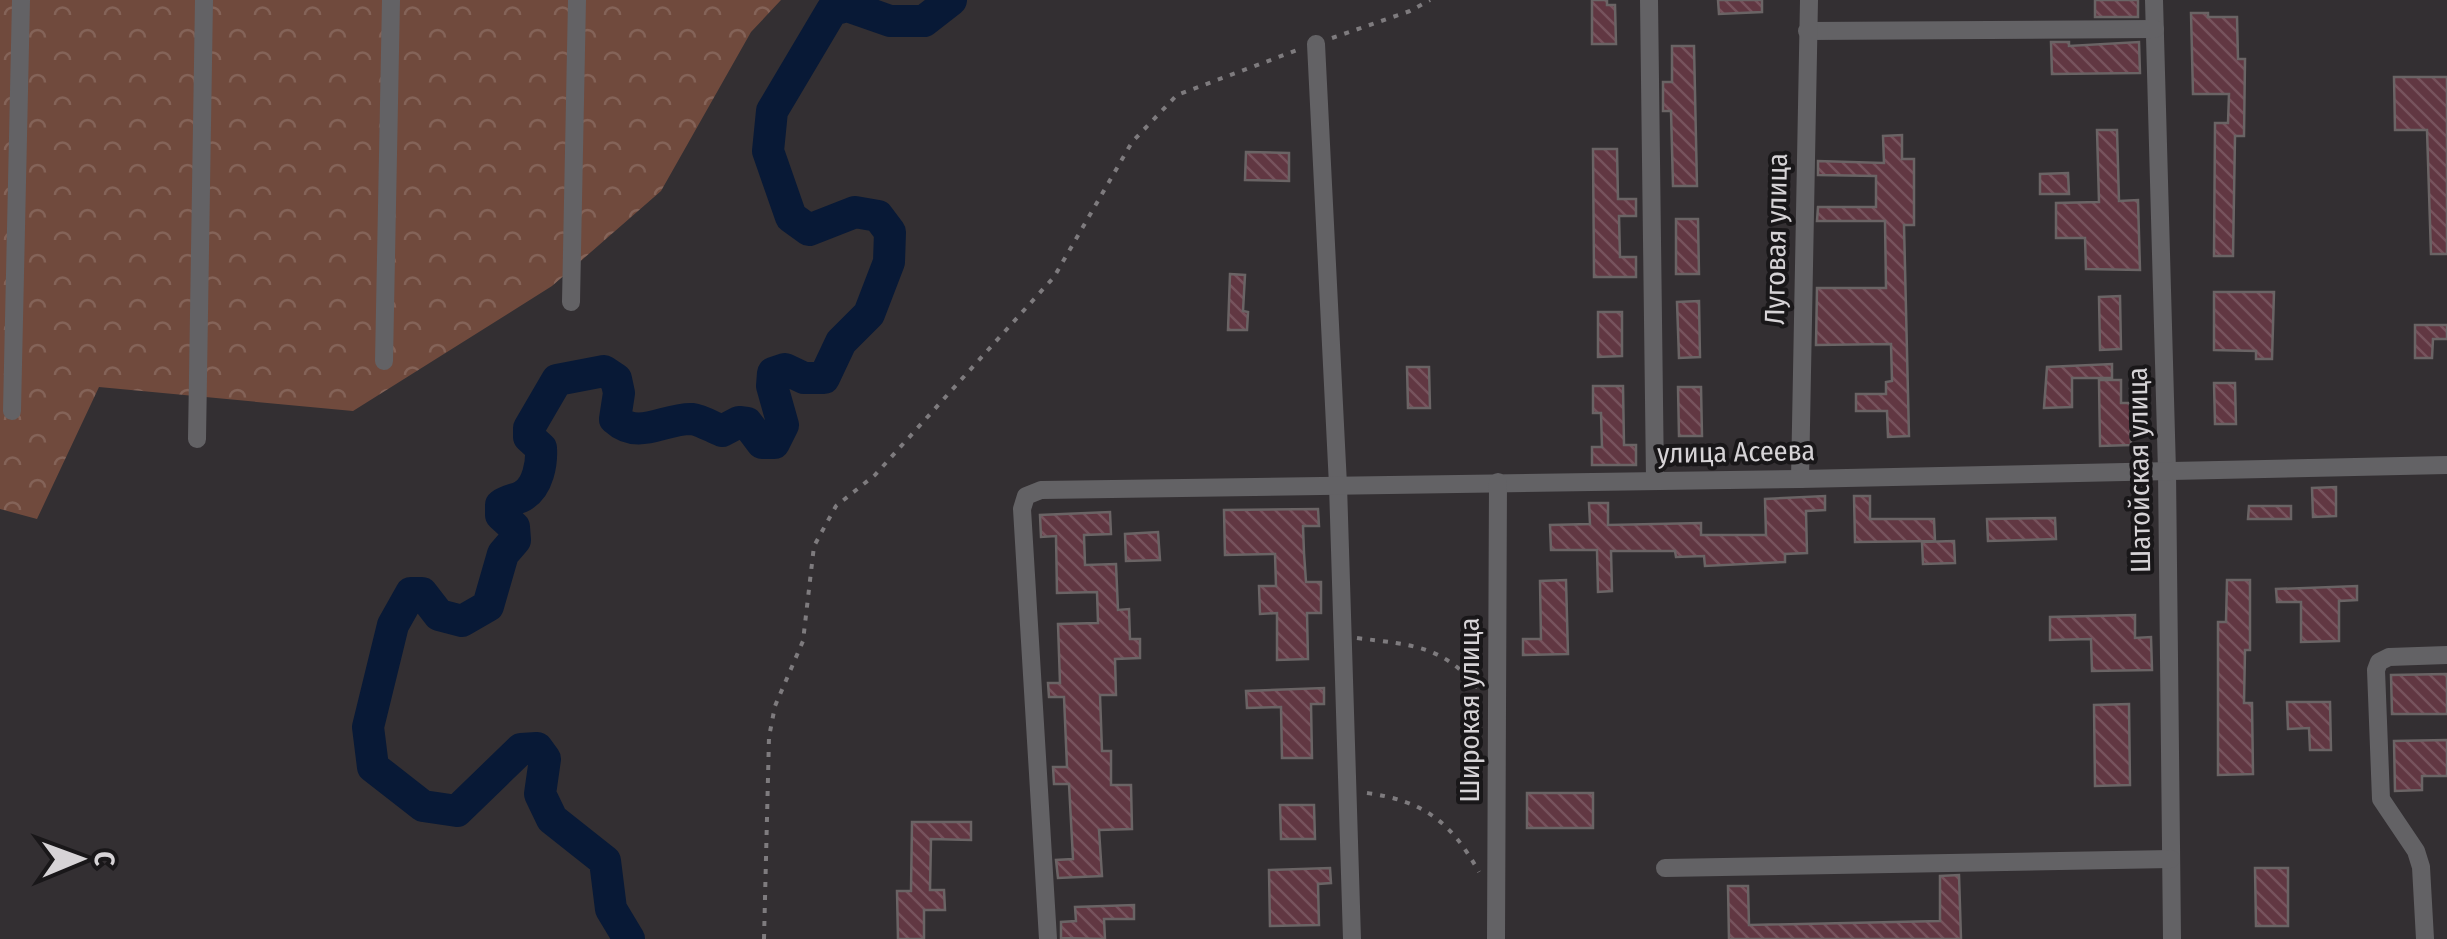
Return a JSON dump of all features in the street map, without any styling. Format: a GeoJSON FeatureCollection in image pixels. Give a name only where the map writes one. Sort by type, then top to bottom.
{"type":"FeatureCollection","features":[{"type":"Feature","properties":{"kind":"street"},"geometry":{"type":"LineString","coordinates":[[12,411],[21,0]]}},
{"type":"Feature","properties":{"kind":"street"},"geometry":{"type":"LineString","coordinates":[[196,438],[204,0]]}},
{"type":"Feature","properties":{"kind":"street"},"geometry":{"type":"LineString","coordinates":[[384,361],[390,0]]}},
{"type":"Feature","properties":{"kind":"street"},"geometry":{"type":"LineString","coordinates":[[571,302],[576,0]]}},
{"type":"Feature","properties":{"kind":"street"},"geometry":{"type":"LineString","coordinates":[[1649,0],[1656,480]]}},
{"type":"Feature","properties":{"kind":"street","name":"Луговая улица"},"geometry":{"type":"LineString","coordinates":[[1800,479],[1809,0]]}},
{"type":"Feature","properties":{"kind":"street","name":"Шатойская улица"},"geometry":{"type":"LineString","coordinates":[[2154,0],[2167,471],[2172,939]]}},
{"type":"Feature","properties":{"kind":"street"},"geometry":{"type":"LineString","coordinates":[[1807,31],[2154,29]]}},
{"type":"Feature","properties":{"kind":"street"},"geometry":{"type":"LineString","coordinates":[[1316,44],[1338,485],[1352,939]]}},
{"type":"Feature","properties":{"kind":"street","name":"улица Асеева"},"geometry":{"type":"LineString","coordinates":[[1048,939],[1022,509],[1026,496],[1042,490],[2447,465]]}},
{"type":"Feature","properties":{"kind":"street","name":"Широкая улица"},"geometry":{"type":"LineString","coordinates":[[1496,939],[1498,482]]}},
{"type":"Feature","properties":{"kind":"street"},"geometry":{"type":"LineString","coordinates":[[2424,939],[2421,868],[2416,852],[2382,799],[2376,670],[2379,662],[2389,657],[2447,655]]}},
{"type":"Feature","properties":{"kind":"street"},"geometry":{"type":"LineString","coordinates":[[1665,868],[2171,859]]}},
{"type":"Feature","properties":{"kind":"path"},"geometry":{"type":"LineString","coordinates":[[764,939],[769,737],[775,706],[803,641],[814,546],[836,506],[875,475],[1054,277],[1132,142],[1176,95],[1410,11],[1430,0]]}},
{"type":"Feature","properties":{"kind":"path"},"geometry":{"type":"LineString","coordinates":[[1342,636],[1423,646],[1444,655],[1497,713]]}},
{"type":"Feature","properties":{"kind":"path"},"geometry":{"type":"LineString","coordinates":[[1347,790],[1402,798],[1438,818],[1463,842],[1479,872]]}},
{"type":"Feature","properties":{"kind":"green space"},"geometry":{"type":"Polygon","coordinates":[[[0,0],[781,0],[751,32],[661,191],[552,286],[353,411],[99,387],[37,519],[0,509],[0,0]]]}},
{"type":"Feature","properties":{"kind":"building"},"geometry":{"type":"Polygon","coordinates":[[[1592,0],[1607,0],[1607,5],[1615,5],[1616,44],[1592,44],[1592,0]]]}},
{"type":"Feature","properties":{"kind":"building"},"geometry":{"type":"Polygon","coordinates":[[[1718,0],[1762,0],[1762,12],[1719,14],[1718,0]]]}},
{"type":"Feature","properties":{"kind":"building"},"geometry":{"type":"Polygon","coordinates":[[[2095,0],[2138,0],[2138,17],[2095,17],[2095,0]]]}},
{"type":"Feature","properties":{"kind":"building"},"geometry":{"type":"Polygon","coordinates":[[[2191,13],[2237,17],[2238,59],[2245,59],[2244,136],[2235,136],[2233,256],[2214,256],[2215,123],[2228,123],[2229,94],[2193,94],[2191,13]]]}},
{"type":"Feature","properties":{"kind":"building"},"geometry":{"type":"Polygon","coordinates":[[[2051,42],[2069,42],[2069,46],[2139,42],[2140,73],[2052,74],[2051,42]]]}},
{"type":"Feature","properties":{"kind":"building"},"geometry":{"type":"Polygon","coordinates":[[[1672,46],[1694,46],[1697,186],[1673,186],[1671,111],[1663,111],[1663,82],[1672,82],[1672,46]]]}},
{"type":"Feature","properties":{"kind":"building"},"geometry":{"type":"Polygon","coordinates":[[[2394,77],[2447,77],[2447,254],[2431,254],[2427,130],[2395,130],[2394,77]]]}},
{"type":"Feature","properties":{"kind":"building"},"geometry":{"type":"Polygon","coordinates":[[[2097,130],[2117,130],[2119,201],[2138,200],[2140,270],[2086,269],[2085,238],[2056,238],[2056,203],[2099,202],[2097,130]]]}},
{"type":"Feature","properties":{"kind":"building"},"geometry":{"type":"Polygon","coordinates":[[[1902,135],[1902,159],[1914,159],[1914,225],[1904,225],[1909,436],[1888,437],[1887,411],[1856,411],[1856,394],[1886,394],[1886,382],[1892,381],[1891,344],[1816,345],[1817,288],[1886,288],[1885,221],[1817,221],[1818,207],[1876,207],[1876,176],[1818,175],[1818,161],[1884,163],[1883,136],[1902,135]]]}},
{"type":"Feature","properties":{"kind":"building"},"geometry":{"type":"Polygon","coordinates":[[[1593,149],[1617,149],[1618,199],[1636,199],[1636,216],[1619,216],[1620,257],[1636,257],[1636,277],[1594,277],[1593,149]]]}},
{"type":"Feature","properties":{"kind":"building"},"geometry":{"type":"Polygon","coordinates":[[[1246,152],[1289,153],[1289,181],[1245,180],[1246,152]]]}},
{"type":"Feature","properties":{"kind":"building"},"geometry":{"type":"Polygon","coordinates":[[[2068,173],[2069,194],[2040,194],[2040,174],[2068,173]]]}},
{"type":"Feature","properties":{"kind":"building"},"geometry":{"type":"Polygon","coordinates":[[[1676,219],[1698,219],[1699,274],[1676,274],[1676,219]]]}},
{"type":"Feature","properties":{"kind":"building"},"geometry":{"type":"Polygon","coordinates":[[[1230,274],[1245,275],[1243,311],[1248,312],[1247,330],[1228,330],[1230,274]]]}},
{"type":"Feature","properties":{"kind":"building"},"geometry":{"type":"Polygon","coordinates":[[[2214,292],[2274,292],[2272,359],[2256,359],[2256,351],[2214,350],[2214,292]]]}},
{"type":"Feature","properties":{"kind":"building"},"geometry":{"type":"Polygon","coordinates":[[[2120,296],[2121,349],[2100,350],[2099,297],[2120,296]]]}},
{"type":"Feature","properties":{"kind":"building"},"geometry":{"type":"Polygon","coordinates":[[[1699,301],[1700,357],[1679,358],[1677,302],[1699,301]]]}},
{"type":"Feature","properties":{"kind":"building"},"geometry":{"type":"Polygon","coordinates":[[[1598,312],[1622,312],[1622,356],[1598,357],[1598,312]]]}},
{"type":"Feature","properties":{"kind":"building"},"geometry":{"type":"Polygon","coordinates":[[[2415,325],[2447,325],[2447,339],[2433,339],[2432,358],[2415,358],[2415,325]]]}},
{"type":"Feature","properties":{"kind":"building"},"geometry":{"type":"Polygon","coordinates":[[[2112,364],[2112,378],[2072,378],[2072,407],[2044,408],[2047,367],[2112,364]]]}},
{"type":"Feature","properties":{"kind":"building"},"geometry":{"type":"Polygon","coordinates":[[[1407,367],[1429,367],[1430,408],[1408,408],[1407,367]]]}},
{"type":"Feature","properties":{"kind":"building"},"geometry":{"type":"Polygon","coordinates":[[[2099,380],[2121,380],[2121,403],[2130,403],[2131,445],[2100,446],[2099,380]]]}},
{"type":"Feature","properties":{"kind":"building"},"geometry":{"type":"Polygon","coordinates":[[[2214,383],[2235,383],[2236,424],[2215,424],[2214,383]]]}},
{"type":"Feature","properties":{"kind":"building"},"geometry":{"type":"Polygon","coordinates":[[[1593,386],[1623,386],[1624,445],[1636,445],[1636,465],[1592,465],[1592,447],[1602,447],[1601,413],[1593,413],[1593,386]]]}},
{"type":"Feature","properties":{"kind":"building"},"geometry":{"type":"Polygon","coordinates":[[[1678,387],[1701,387],[1702,436],[1679,436],[1678,387]]]}},
{"type":"Feature","properties":{"kind":"building"},"geometry":{"type":"Polygon","coordinates":[[[2336,487],[2336,516],[2313,517],[2312,488],[2336,487]]]}},
{"type":"Feature","properties":{"kind":"building"},"geometry":{"type":"Polygon","coordinates":[[[1825,496],[1825,510],[1806,511],[1807,553],[1785,554],[1785,562],[1705,566],[1704,556],[1676,557],[1675,551],[1611,551],[1612,591],[1598,592],[1597,550],[1551,550],[1550,525],[1590,524],[1589,503],[1608,503],[1608,525],[1701,523],[1701,535],[1766,535],[1765,499],[1825,496]]]}},
{"type":"Feature","properties":{"kind":"building"},"geometry":{"type":"Polygon","coordinates":[[[1854,496],[1870,496],[1870,519],[1934,519],[1935,541],[1855,542],[1854,496]]]}},
{"type":"Feature","properties":{"kind":"building"},"geometry":{"type":"Polygon","coordinates":[[[2249,506],[2291,506],[2291,519],[2248,519],[2249,506]]]}},
{"type":"Feature","properties":{"kind":"building"},"geometry":{"type":"Polygon","coordinates":[[[1318,509],[1319,526],[1303,526],[1306,582],[1321,582],[1321,613],[1307,613],[1308,659],[1277,660],[1277,613],[1260,614],[1259,586],[1276,586],[1275,554],[1225,555],[1224,510],[1318,509]]]}},
{"type":"Feature","properties":{"kind":"building"},"geometry":{"type":"Polygon","coordinates":[[[1110,512],[1111,534],[1084,535],[1085,565],[1116,564],[1118,610],[1129,609],[1130,639],[1140,639],[1140,658],[1115,659],[1116,695],[1100,695],[1102,751],[1111,751],[1111,785],[1131,785],[1132,829],[1099,830],[1102,876],[1058,878],[1056,860],[1073,859],[1069,784],[1054,784],[1053,767],[1067,767],[1064,697],[1049,697],[1048,683],[1060,683],[1058,624],[1098,623],[1097,592],[1057,593],[1056,536],[1041,537],[1040,515],[1110,512]]]}},
{"type":"Feature","properties":{"kind":"building"},"geometry":{"type":"Polygon","coordinates":[[[2055,518],[2056,539],[1988,541],[1987,519],[2055,518]]]}},
{"type":"Feature","properties":{"kind":"building"},"geometry":{"type":"Polygon","coordinates":[[[1158,532],[1160,560],[1126,561],[1125,534],[1158,532]]]}},
{"type":"Feature","properties":{"kind":"building"},"geometry":{"type":"Polygon","coordinates":[[[1954,541],[1955,563],[1923,564],[1922,542],[1954,541]]]}},
{"type":"Feature","properties":{"kind":"building"},"geometry":{"type":"Polygon","coordinates":[[[1566,580],[1568,654],[1523,655],[1523,639],[1541,639],[1540,581],[1566,580]]]}},
{"type":"Feature","properties":{"kind":"building"},"geometry":{"type":"Polygon","coordinates":[[[2227,580],[2250,580],[2250,650],[2245,650],[2244,703],[2252,703],[2253,774],[2218,775],[2218,622],[2226,622],[2227,580]]]}},
{"type":"Feature","properties":{"kind":"building"},"geometry":{"type":"Polygon","coordinates":[[[2357,586],[2357,600],[2339,601],[2339,641],[2301,642],[2301,602],[2277,602],[2276,589],[2357,586]]]}},
{"type":"Feature","properties":{"kind":"building"},"geometry":{"type":"Polygon","coordinates":[[[2135,615],[2135,638],[2151,637],[2152,670],[2092,671],[2091,639],[2050,640],[2050,617],[2135,615]]]}},
{"type":"Feature","properties":{"kind":"building"},"geometry":{"type":"Polygon","coordinates":[[[2447,674],[2447,714],[2392,714],[2391,675],[2447,674]]]}},
{"type":"Feature","properties":{"kind":"building"},"geometry":{"type":"Polygon","coordinates":[[[1324,688],[1324,704],[1311,704],[1312,758],[1282,758],[1281,707],[1247,708],[1246,691],[1324,688]]]}},
{"type":"Feature","properties":{"kind":"building"},"geometry":{"type":"Polygon","coordinates":[[[2287,702],[2330,702],[2331,750],[2310,750],[2309,728],[2288,729],[2287,702]]]}},
{"type":"Feature","properties":{"kind":"building"},"geometry":{"type":"Polygon","coordinates":[[[2129,704],[2130,785],[2095,786],[2094,705],[2129,704]]]}},
{"type":"Feature","properties":{"kind":"building"},"geometry":{"type":"Polygon","coordinates":[[[2447,740],[2447,776],[2422,776],[2422,790],[2395,791],[2394,741],[2447,740]]]}},
{"type":"Feature","properties":{"kind":"building"},"geometry":{"type":"Polygon","coordinates":[[[1527,793],[1593,793],[1593,828],[1527,828],[1527,793]]]}},
{"type":"Feature","properties":{"kind":"building"},"geometry":{"type":"Polygon","coordinates":[[[1280,805],[1314,805],[1315,839],[1281,839],[1280,805]]]}},
{"type":"Feature","properties":{"kind":"building"},"geometry":{"type":"Polygon","coordinates":[[[912,822],[971,822],[971,840],[931,839],[930,890],[944,890],[945,910],[924,910],[924,939],[898,939],[897,891],[911,891],[912,822]]]}},
{"type":"Feature","properties":{"kind":"building"},"geometry":{"type":"Polygon","coordinates":[[[1330,868],[1331,883],[1318,884],[1319,925],[1270,926],[1269,870],[1330,868]]]}},
{"type":"Feature","properties":{"kind":"building"},"geometry":{"type":"Polygon","coordinates":[[[2255,868],[2288,868],[2288,926],[2256,926],[2255,868]]]}},
{"type":"Feature","properties":{"kind":"building"},"geometry":{"type":"Polygon","coordinates":[[[1959,875],[1961,939],[1729,939],[1728,886],[1748,886],[1749,925],[1940,921],[1940,876],[1959,875]]]}},
{"type":"Feature","properties":{"kind":"building"},"geometry":{"type":"Polygon","coordinates":[[[1134,905],[1134,919],[1104,919],[1105,939],[1061,938],[1061,922],[1076,921],[1075,907],[1134,905]]]}},
{"type":"Feature","properties":{"kind":"waterway"},"geometry":{"type":"LineString","coordinates":[[629,939],[611,909],[605,861],[552,819],[540,794],[545,759],[537,748],[521,749],[457,811],[423,806],[373,767],[368,727],[393,625],[411,593],[422,593],[439,615],[462,621],[488,606],[503,554],[515,540],[514,527],[501,515],[501,505],[524,495],[536,480],[541,448],[529,437],[529,428],[557,380],[604,371],[616,379],[619,393],[615,419],[633,428],[692,419],[722,431],[739,422],[747,423],[762,443],[774,443],[783,425],[772,386],[773,373],[785,369],[804,378],[824,378],[841,342],[869,314],[889,262],[890,232],[878,216],[855,212],[809,230],[791,217],[768,151],[772,111],[832,10],[847,6],[890,21],[924,21],[951,0]]}}]}
